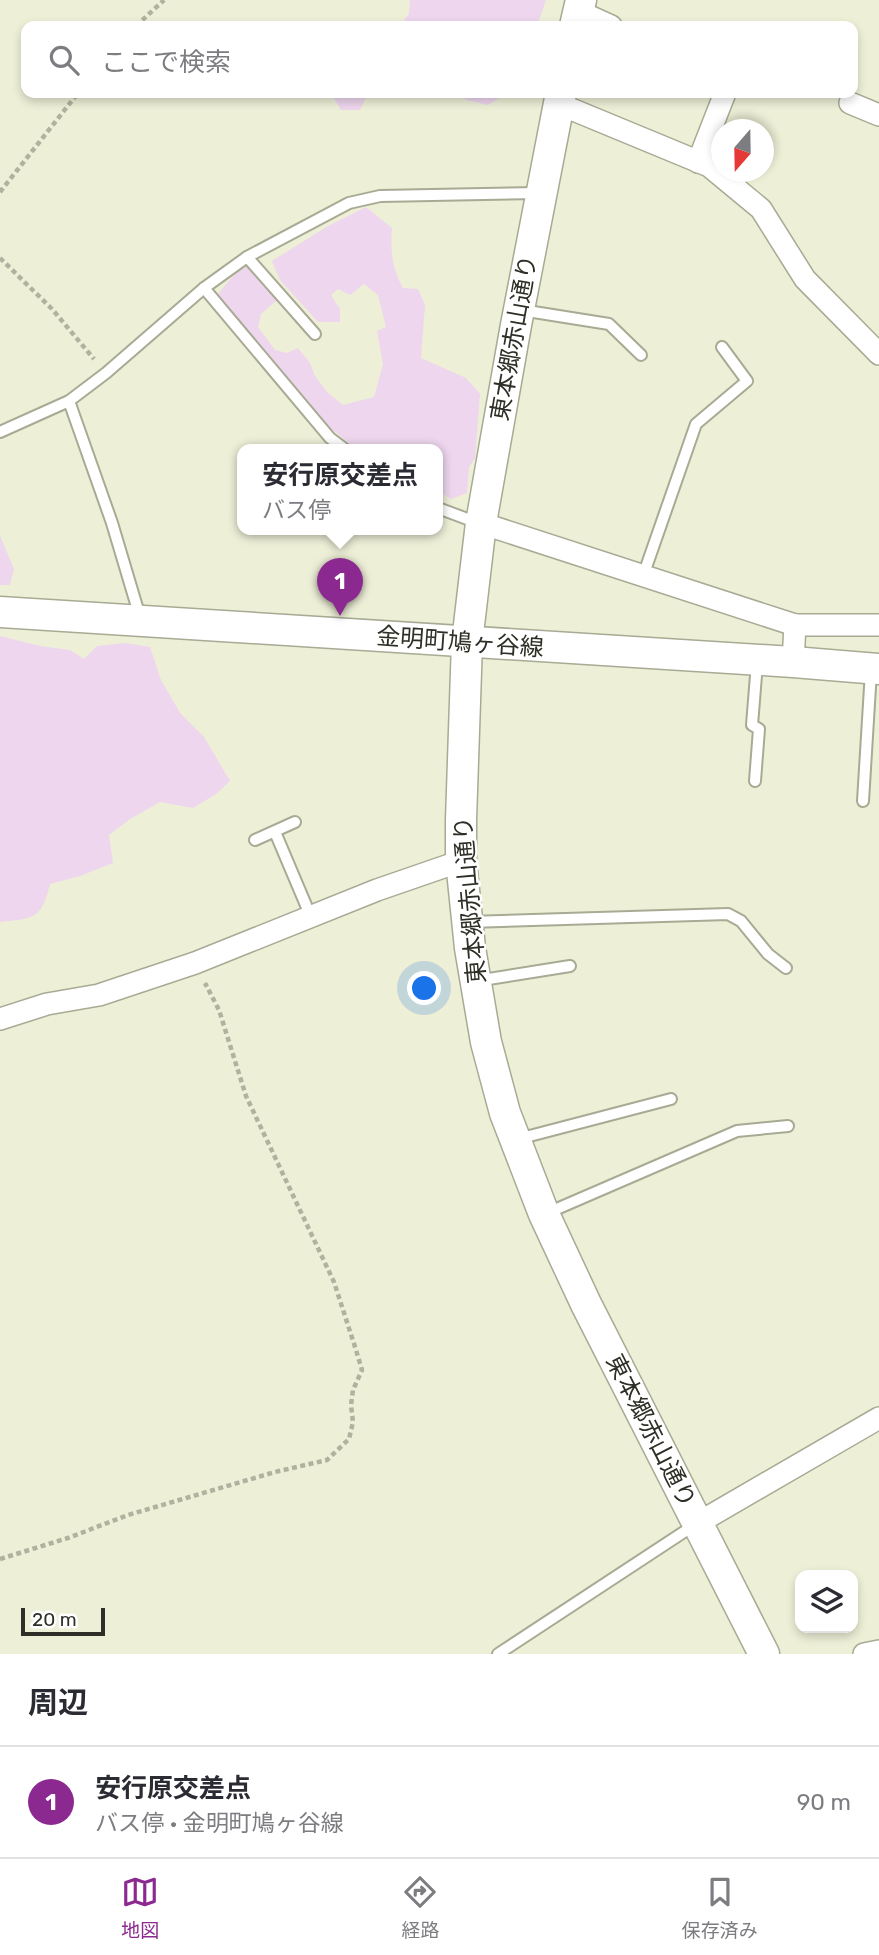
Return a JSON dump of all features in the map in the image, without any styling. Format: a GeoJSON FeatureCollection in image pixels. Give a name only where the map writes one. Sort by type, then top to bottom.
{"type":"FeatureCollection","features":[{"type":"Feature","properties":{"kind":"street"},"geometry":{"type":"LineString","coordinates":[[578,12],[599,21]]}},
{"type":"Feature","properties":{"kind":"street"},"geometry":{"type":"LineString","coordinates":[[698,162],[723,98]]}},
{"type":"Feature","properties":{"kind":"street"},"geometry":{"type":"LineString","coordinates":[[560,99],[709,166],[761,209],[804,279],[879,354]]}},
{"type":"Feature","properties":{"kind":"street","name":"東本郷赤山通り"},"geometry":{"type":"LineString","coordinates":[[560,99],[481,523],[467,642],[461,820],[461,861],[467,922],[486,1042],[505,1112],[544,1214],[586,1304],[764,1654]]}},
{"type":"Feature","properties":{"kind":"street"},"geometry":{"type":"LineString","coordinates":[[850,103],[879,115]]}},
{"type":"Feature","properties":{"kind":"street"},"geometry":{"type":"LineString","coordinates":[[481,523],[794,625],[879,625]]}},
{"type":"Feature","properties":{"kind":"street","name":"金明町鳩ヶ谷線"},"geometry":{"type":"LineString","coordinates":[[0,612],[875,669]]}},
{"type":"Feature","properties":{"kind":"street"},"geometry":{"type":"LineString","coordinates":[[793,662],[794,625]]}},
{"type":"Feature","properties":{"kind":"street"},"geometry":{"type":"LineString","coordinates":[[0,1019],[47,1004],[99,995],[195,963],[377,890],[461,861]]}},
{"type":"Feature","properties":{"kind":"street"},"geometry":{"type":"LineString","coordinates":[[698,1523],[879,1418]]}},
{"type":"Feature","properties":{"kind":"street"},"geometry":{"type":"LineString","coordinates":[[864,1654],[879,1651]]}},
{"type":"Feature","properties":{"kind":"lane"},"geometry":{"type":"LineString","coordinates":[[0,432],[69,401],[106,373],[204,288],[247,257],[349,203],[380,197],[542,193]]}},
{"type":"Feature","properties":{"kind":"lane"},"geometry":{"type":"LineString","coordinates":[[247,257],[315,334]]}},
{"type":"Feature","properties":{"kind":"lane"},"geometry":{"type":"LineString","coordinates":[[204,288],[330,438],[338,444]]}},
{"type":"Feature","properties":{"kind":"lane"},"geometry":{"type":"LineString","coordinates":[[519,310],[609,324],[641,355]]}},
{"type":"Feature","properties":{"kind":"lane"},"geometry":{"type":"LineString","coordinates":[[643,576],[696,424],[747,381],[722,347]]}},
{"type":"Feature","properties":{"kind":"lane"},"geometry":{"type":"LineString","coordinates":[[69,401],[112,523],[141,621]]}},
{"type":"Feature","properties":{"kind":"lane"},"geometry":{"type":"LineString","coordinates":[[443,510],[481,523]]}},
{"type":"Feature","properties":{"kind":"lane"},"geometry":{"type":"LineString","coordinates":[[755,781],[759,729],[752,725],[758,660]]}},
{"type":"Feature","properties":{"kind":"lane"},"geometry":{"type":"LineString","coordinates":[[863,801],[875,669]]}},
{"type":"Feature","properties":{"kind":"lane"},"geometry":{"type":"LineString","coordinates":[[254,840],[295,822]]}},
{"type":"Feature","properties":{"kind":"lane"},"geometry":{"type":"LineString","coordinates":[[275,832],[312,917]]}},
{"type":"Feature","properties":{"kind":"lane"},"geometry":{"type":"LineString","coordinates":[[467,922],[727,914],[740,921],[768,954],[786,968]]}},
{"type":"Feature","properties":{"kind":"lane"},"geometry":{"type":"LineString","coordinates":[[475,981],[570,966]]}},
{"type":"Feature","properties":{"kind":"lane"},"geometry":{"type":"LineString","coordinates":[[516,1139],[671,1099]]}},
{"type":"Feature","properties":{"kind":"lane"},"geometry":{"type":"LineString","coordinates":[[544,1214],[737,1131],[788,1126]]}},
{"type":"Feature","properties":{"kind":"lane"},"geometry":{"type":"LineString","coordinates":[[498,1654],[698,1523]]}},
{"type":"Feature","properties":{"kind":"path"},"geometry":{"type":"LineString","coordinates":[[141,21],[164,0]]}},
{"type":"Feature","properties":{"kind":"path"},"geometry":{"type":"LineString","coordinates":[[0,192],[74,98]]}},
{"type":"Feature","properties":{"kind":"path"},"geometry":{"type":"LineString","coordinates":[[0,258],[52,309],[106,373]]}},
{"type":"Feature","properties":{"kind":"path"},"geometry":{"type":"LineString","coordinates":[[0,1559],[128,1516],[275,1472],[327,1460],[349,1438],[353,1422],[353,1390],[362,1370],[338,1294],[246,1096],[219,1010],[195,963]]}},
{"type":"Feature","properties":{"kind":"shaded area"},"geometry":{"type":"Polygon","coordinates":[[[410,0],[546,0],[539,21],[403,21],[409,14],[410,0]]]}},
{"type":"Feature","properties":{"kind":"shaded area"},"geometry":{"type":"Polygon","coordinates":[[[334,98],[366,98],[360,110],[341,110],[334,98]]]}},
{"type":"Feature","properties":{"kind":"shaded area"},"geometry":{"type":"Polygon","coordinates":[[[464,98],[499,98],[488,105],[464,98]]]}},
{"type":"Feature","properties":{"kind":"shaded area"},"geometry":{"type":"Polygon","coordinates":[[[366,207],[392,228],[391,244],[399,281],[403,288],[418,289],[425,305],[421,358],[466,378],[480,394],[475,458],[469,467],[467,493],[451,499],[443,494],[443,444],[350,444],[330,428],[222,302],[218,294],[237,271],[247,267],[277,300],[261,314],[258,327],[275,350],[287,353],[298,348],[327,392],[343,405],[374,397],[383,364],[377,331],[386,327],[378,295],[364,284],[350,295],[338,289],[331,295],[340,309],[340,322],[318,322],[280,280],[272,261],[328,226],[366,207]]]}},
{"type":"Feature","properties":{"kind":"shaded area"},"geometry":{"type":"Polygon","coordinates":[[[0,536],[14,569],[10,585],[0,585],[0,536]]]}},
{"type":"Feature","properties":{"kind":"shaded area"},"geometry":{"type":"Polygon","coordinates":[[[0,636],[70,650],[84,659],[97,646],[125,643],[150,647],[161,680],[180,713],[204,737],[230,781],[216,794],[193,808],[160,802],[130,819],[109,835],[113,863],[50,884],[43,905],[34,915],[0,922],[0,636]]]}},
{"type":"Feature","properties":{"kind":"place","name":"安行原交差点"},"geometry":{"type":"Point","coordinates":[340,616]}}]}
